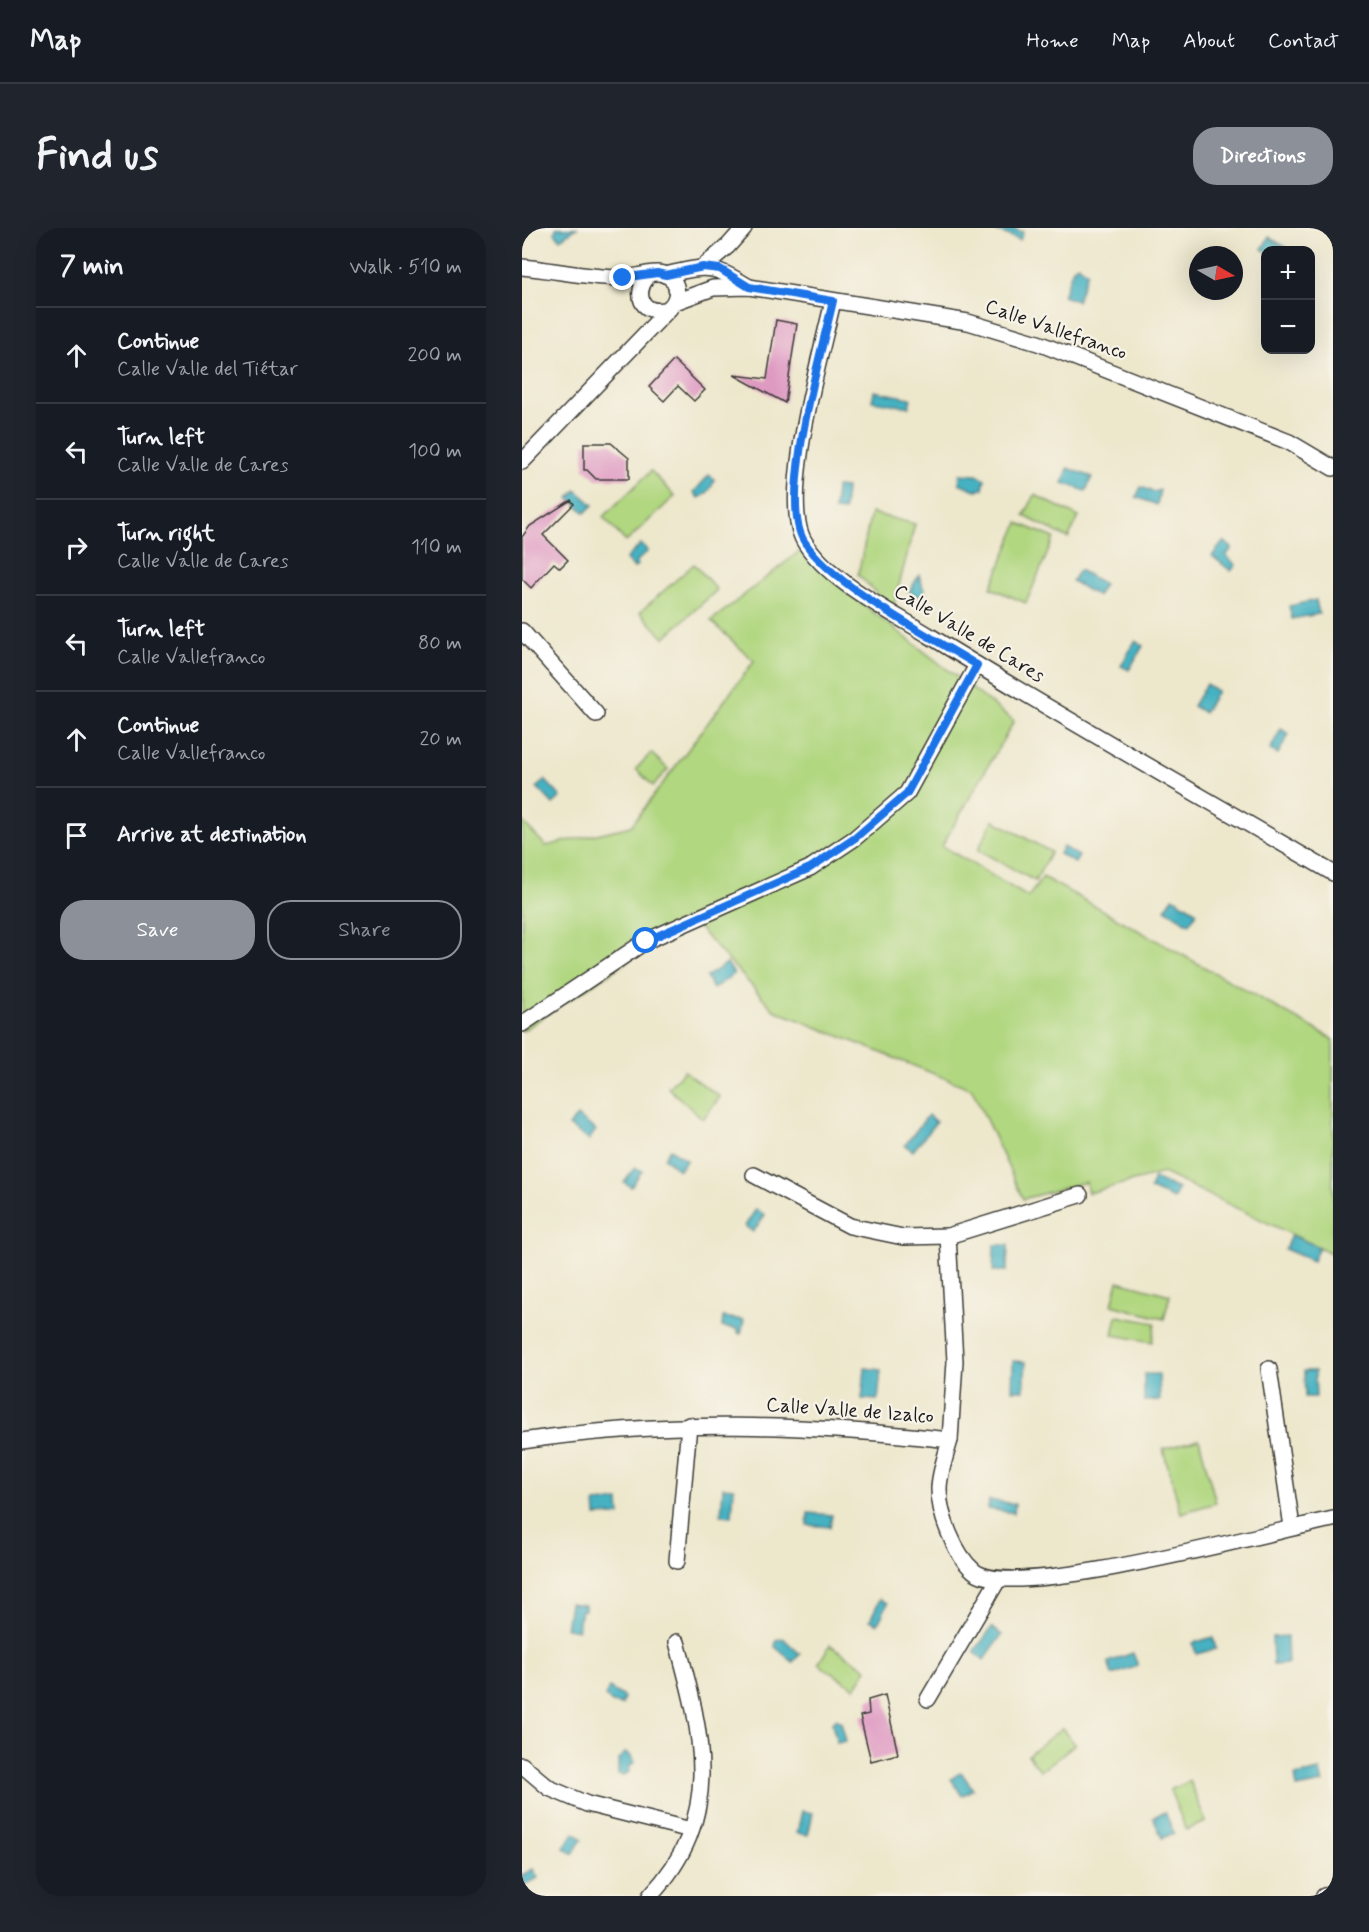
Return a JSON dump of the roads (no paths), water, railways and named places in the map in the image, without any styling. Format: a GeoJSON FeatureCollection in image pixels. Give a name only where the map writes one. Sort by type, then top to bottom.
{"type":"FeatureCollection","features":[{"type":"Feature","properties":{"kind":"street"},"geometry":{"type":"LineString","coordinates":[[703,267],[728,246],[744,228]]}},
{"type":"Feature","properties":{"kind":"street"},"geometry":{"type":"LineString","coordinates":[[713,288],[728,246]]}},
{"type":"Feature","properties":{"kind":"street"},"geometry":{"type":"LineString","coordinates":[[522,267],[623,278],[666,275],[676,286],[674,304],[522,462]]}},
{"type":"Feature","properties":{"kind":"street","name":"Calle Vallefranco"},"geometry":{"type":"LineString","coordinates":[[666,275],[703,267],[720,269],[749,287]]}},
{"type":"Feature","properties":{"kind":"street"},"geometry":{"type":"LineString","coordinates":[[635,343],[643,306],[640,291],[648,275]]}},
{"type":"Feature","properties":{"kind":"street","name":"Calle Vallefranco"},"geometry":{"type":"LineString","coordinates":[[674,304],[713,288],[749,287],[968,322],[1038,343],[1289,442],[1333,468]]}},
{"type":"Feature","properties":{"kind":"street","name":"Calle Valle de Cares"},"geometry":{"type":"LineString","coordinates":[[833,301],[801,449],[795,506],[804,540],[836,577],[977,665],[1333,873]]}},
{"type":"Feature","properties":{"kind":"street"},"geometry":{"type":"LineString","coordinates":[[643,306],[658,312],[674,304]]}},
{"type":"Feature","properties":{"kind":"street"},"geometry":{"type":"LineString","coordinates":[[522,630],[596,714]]}},
{"type":"Feature","properties":{"kind":"street"},"geometry":{"type":"LineString","coordinates":[[522,1024],[646,941],[810,868],[855,838],[907,793],[977,665]]}},
{"type":"Feature","properties":{"kind":"street"},"geometry":{"type":"LineString","coordinates":[[754,1175],[850,1226],[903,1237],[948,1236],[1080,1195]]}},
{"type":"Feature","properties":{"kind":"street"},"geometry":{"type":"LineString","coordinates":[[948,1236],[955,1361],[950,1440]]}},
{"type":"Feature","properties":{"kind":"street"},"geometry":{"type":"LineString","coordinates":[[1269,1369],[1292,1527]]}},
{"type":"Feature","properties":{"kind":"street"},"geometry":{"type":"LineString","coordinates":[[677,1561],[689,1425]]}},
{"type":"Feature","properties":{"kind":"street","name":"Calle Valle de Izalco"},"geometry":{"type":"LineString","coordinates":[[522,1441],[592,1430],[689,1425],[776,1426],[950,1440],[939,1489],[948,1535],[975,1572],[998,1580],[1023,1580],[1081,1572],[1238,1542],[1292,1527],[1333,1520]]}},
{"type":"Feature","properties":{"kind":"street"},"geometry":{"type":"LineString","coordinates":[[928,1699],[998,1580]]}},
{"type":"Feature","properties":{"kind":"street"},"geometry":{"type":"LineString","coordinates":[[650,1896],[671,1873],[691,1830],[699,1805],[702,1761],[692,1699],[677,1642]]}},
{"type":"Feature","properties":{"kind":"street"},"geometry":{"type":"LineString","coordinates":[[522,1765],[549,1788],[587,1804],[691,1830]]}},
{"type":"Feature","properties":{"kind":"street"},"geometry":{"type":"LineString","coordinates":[[1324,1896],[1333,1894]]}},
{"type":"Feature","properties":{"kind":"water"},"geometry":{"type":"Polygon","coordinates":[[[556,228],[577,228],[560,239],[555,233],[556,228]]]}},
{"type":"Feature","properties":{"kind":"water"},"geometry":{"type":"Polygon","coordinates":[[[988,228],[1010,228],[1023,232],[1020,240],[988,228]]]}},
{"type":"Feature","properties":{"kind":"water"},"geometry":{"type":"Polygon","coordinates":[[[1269,237],[1284,246],[1264,246],[1269,237]]]}},
{"type":"Feature","properties":{"kind":"water"},"geometry":{"type":"Polygon","coordinates":[[[1078,265],[1087,272],[1077,301],[1063,296],[1073,268],[1078,265]]]}},
{"type":"Feature","properties":{"kind":"water"},"geometry":{"type":"Polygon","coordinates":[[[874,391],[911,398],[909,407],[872,401],[874,391]]]}},
{"type":"Feature","properties":{"kind":"water"},"geometry":{"type":"Polygon","coordinates":[[[1068,468],[1092,477],[1086,491],[1063,483],[1068,468]]]}},
{"type":"Feature","properties":{"kind":"water"},"geometry":{"type":"Polygon","coordinates":[[[960,474],[977,475],[985,479],[983,489],[975,490],[959,483],[960,474]]]}},
{"type":"Feature","properties":{"kind":"water"},"geometry":{"type":"Polygon","coordinates":[[[709,475],[714,479],[712,485],[698,498],[694,492],[709,475]]]}},
{"type":"Feature","properties":{"kind":"water"},"geometry":{"type":"Polygon","coordinates":[[[836,487],[846,488],[844,511],[834,510],[836,487]]]}},
{"type":"Feature","properties":{"kind":"water"},"geometry":{"type":"Polygon","coordinates":[[[1141,487],[1153,492],[1160,490],[1157,505],[1136,497],[1141,487]]]}},
{"type":"Feature","properties":{"kind":"water"},"geometry":{"type":"Polygon","coordinates":[[[576,490],[593,505],[585,513],[569,498],[576,490]]]}},
{"type":"Feature","properties":{"kind":"water"},"geometry":{"type":"Polygon","coordinates":[[[1224,541],[1232,548],[1226,556],[1236,565],[1231,571],[1212,556],[1224,541]]]}},
{"type":"Feature","properties":{"kind":"water"},"geometry":{"type":"Polygon","coordinates":[[[641,544],[648,551],[636,562],[638,565],[634,568],[626,559],[641,544]]]}},
{"type":"Feature","properties":{"kind":"water"},"geometry":{"type":"Polygon","coordinates":[[[1079,570],[1104,584],[1097,596],[1072,581],[1079,570]]]}},
{"type":"Feature","properties":{"kind":"water"},"geometry":{"type":"Polygon","coordinates":[[[919,575],[927,600],[909,592],[919,575]]]}},
{"type":"Feature","properties":{"kind":"water"},"geometry":{"type":"Polygon","coordinates":[[[1316,600],[1319,614],[1292,619],[1289,606],[1316,600]]]}},
{"type":"Feature","properties":{"kind":"water"},"geometry":{"type":"Polygon","coordinates":[[[1135,641],[1143,646],[1129,670],[1121,666],[1135,641]]]}},
{"type":"Feature","properties":{"kind":"water"},"geometry":{"type":"Polygon","coordinates":[[[1206,684],[1217,691],[1204,713],[1193,706],[1206,684]]]}},
{"type":"Feature","properties":{"kind":"water"},"geometry":{"type":"Polygon","coordinates":[[[1281,729],[1289,734],[1278,754],[1270,750],[1281,729]]]}},
{"type":"Feature","properties":{"kind":"water"},"geometry":{"type":"Polygon","coordinates":[[[545,780],[561,797],[553,804],[537,787],[545,780]]]}},
{"type":"Feature","properties":{"kind":"water"},"geometry":{"type":"Polygon","coordinates":[[[1063,847],[1079,856],[1075,863],[1059,854],[1063,847]]]}},
{"type":"Feature","properties":{"kind":"water"},"geometry":{"type":"Polygon","coordinates":[[[1173,897],[1197,912],[1189,924],[1165,909],[1173,897]]]}},
{"type":"Feature","properties":{"kind":"water"},"geometry":{"type":"Polygon","coordinates":[[[727,963],[734,974],[713,989],[706,977],[727,963]]]}},
{"type":"Feature","properties":{"kind":"water"},"geometry":{"type":"Polygon","coordinates":[[[928,1115],[936,1122],[913,1151],[905,1145],[928,1115]]]}},
{"type":"Feature","properties":{"kind":"water"},"geometry":{"type":"Polygon","coordinates":[[[577,1116],[596,1130],[589,1140],[569,1126],[577,1116]]]}},
{"type":"Feature","properties":{"kind":"water"},"geometry":{"type":"Polygon","coordinates":[[[670,1149],[687,1160],[679,1170],[664,1158],[670,1149]]]}},
{"type":"Feature","properties":{"kind":"water"},"geometry":{"type":"Polygon","coordinates":[[[635,1167],[642,1171],[631,1187],[624,1182],[635,1167]]]}},
{"type":"Feature","properties":{"kind":"water"},"geometry":{"type":"Polygon","coordinates":[[[1154,1178],[1178,1189],[1174,1199],[1150,1189],[1154,1178]]]}},
{"type":"Feature","properties":{"kind":"water"},"geometry":{"type":"Polygon","coordinates":[[[756,1209],[765,1215],[753,1232],[745,1226],[756,1209]]]}},
{"type":"Feature","properties":{"kind":"water"},"geometry":{"type":"Polygon","coordinates":[[[1291,1235],[1319,1247],[1313,1261],[1285,1249],[1291,1235]]]}},
{"type":"Feature","properties":{"kind":"water"},"geometry":{"type":"Polygon","coordinates":[[[994,1245],[1008,1245],[1007,1271],[993,1271],[994,1245]]]}},
{"type":"Feature","properties":{"kind":"water"},"geometry":{"type":"Polygon","coordinates":[[[723,1317],[744,1320],[741,1334],[738,1333],[738,1329],[722,1327],[723,1317]]]}},
{"type":"Feature","properties":{"kind":"water"},"geometry":{"type":"Polygon","coordinates":[[[1013,1361],[1026,1362],[1024,1390],[1012,1390],[1013,1361]]]}},
{"type":"Feature","properties":{"kind":"water"},"geometry":{"type":"Polygon","coordinates":[[[865,1368],[881,1370],[878,1400],[862,1399],[865,1368]]]}},
{"type":"Feature","properties":{"kind":"water"},"geometry":{"type":"Polygon","coordinates":[[[1304,1371],[1315,1371],[1316,1397],[1305,1397],[1304,1371]]]}},
{"type":"Feature","properties":{"kind":"water"},"geometry":{"type":"Polygon","coordinates":[[[1144,1374],[1159,1374],[1160,1400],[1144,1401],[1144,1374]]]}},
{"type":"Feature","properties":{"kind":"water"},"geometry":{"type":"Polygon","coordinates":[[[723,1487],[734,1488],[732,1516],[721,1515],[723,1487]]]}},
{"type":"Feature","properties":{"kind":"water"},"geometry":{"type":"Polygon","coordinates":[[[989,1500],[1015,1504],[1014,1513],[988,1509],[989,1500]]]}},
{"type":"Feature","properties":{"kind":"water"},"geometry":{"type":"Polygon","coordinates":[[[619,1501],[620,1515],[596,1516],[595,1503],[619,1501]]]}},
{"type":"Feature","properties":{"kind":"water"},"geometry":{"type":"Polygon","coordinates":[[[808,1513],[832,1515],[830,1527],[807,1525],[808,1513]]]}},
{"type":"Feature","properties":{"kind":"water"},"geometry":{"type":"Polygon","coordinates":[[[880,1599],[888,1603],[878,1624],[870,1620],[880,1599]]]}},
{"type":"Feature","properties":{"kind":"water"},"geometry":{"type":"Polygon","coordinates":[[[570,1603],[585,1605],[585,1610],[581,1610],[578,1630],[566,1628],[570,1603]]]}},
{"type":"Feature","properties":{"kind":"water"},"geometry":{"type":"Polygon","coordinates":[[[992,1627],[1002,1635],[984,1660],[974,1652],[992,1627]]]}},
{"type":"Feature","properties":{"kind":"water"},"geometry":{"type":"Polygon","coordinates":[[[1287,1636],[1288,1664],[1273,1665],[1272,1637],[1287,1636]]]}},
{"type":"Feature","properties":{"kind":"water"},"geometry":{"type":"Polygon","coordinates":[[[1213,1637],[1216,1649],[1196,1654],[1193,1643],[1213,1637]]]}},
{"type":"Feature","properties":{"kind":"water"},"geometry":{"type":"Polygon","coordinates":[[[783,1638],[800,1654],[793,1662],[775,1647],[776,1640],[783,1638]]]}},
{"type":"Feature","properties":{"kind":"water"},"geometry":{"type":"Polygon","coordinates":[[[1133,1653],[1138,1666],[1112,1675],[1108,1662],[1133,1653]]]}},
{"type":"Feature","properties":{"kind":"water"},"geometry":{"type":"Polygon","coordinates":[[[609,1688],[624,1697],[622,1705],[612,1703],[605,1696],[609,1688]]]}},
{"type":"Feature","properties":{"kind":"water"},"geometry":{"type":"Polygon","coordinates":[[[836,1719],[841,1722],[846,1741],[837,1743],[832,1723],[836,1719]]]}},
{"type":"Feature","properties":{"kind":"water"},"geometry":{"type":"Polygon","coordinates":[[[625,1753],[629,1754],[635,1762],[630,1766],[629,1772],[624,1775],[618,1774],[618,1759],[625,1753]]]}},
{"type":"Feature","properties":{"kind":"water"},"geometry":{"type":"Polygon","coordinates":[[[1320,1771],[1323,1783],[1297,1788],[1295,1776],[1320,1771]]]}},
{"type":"Feature","properties":{"kind":"water"},"geometry":{"type":"Polygon","coordinates":[[[961,1772],[973,1789],[962,1796],[951,1779],[961,1772]]]}},
{"type":"Feature","properties":{"kind":"water"},"geometry":{"type":"Polygon","coordinates":[[[802,1811],[813,1813],[808,1835],[797,1833],[802,1811]]]}},
{"type":"Feature","properties":{"kind":"water"},"geometry":{"type":"Polygon","coordinates":[[[1165,1812],[1174,1833],[1162,1838],[1153,1817],[1165,1812]]]}},
{"type":"Feature","properties":{"kind":"water"},"geometry":{"type":"Polygon","coordinates":[[[574,1833],[582,1839],[573,1854],[564,1848],[574,1833]]]}},
{"type":"Feature","properties":{"kind":"water"},"geometry":{"type":"Polygon","coordinates":[[[533,1869],[538,1878],[522,1887],[522,1875],[533,1869]]]}}]}
